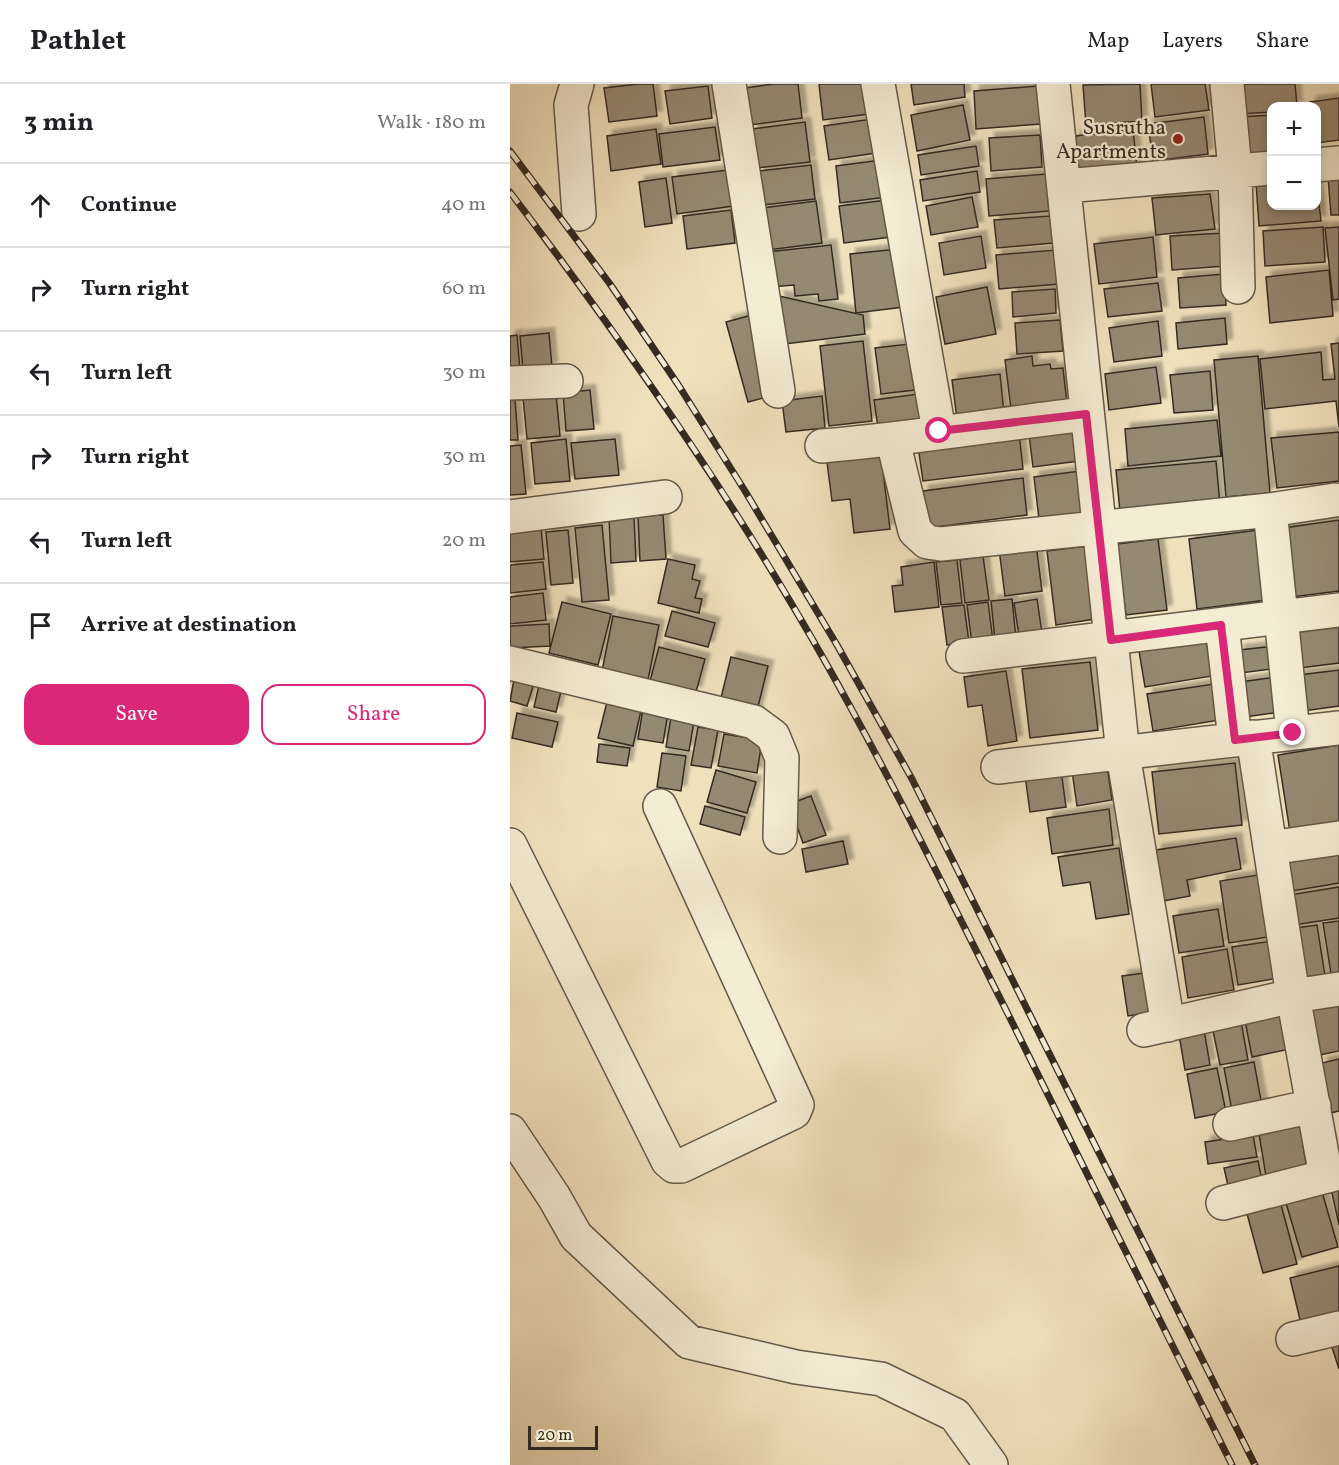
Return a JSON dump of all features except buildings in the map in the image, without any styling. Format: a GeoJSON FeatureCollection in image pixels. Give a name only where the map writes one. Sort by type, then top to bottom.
{"type":"FeatureCollection","features":[{"type":"Feature","properties":{"kind":"street"},"geometry":{"type":"LineString","coordinates":[[577,84],[571,105],[579,214]]}},
{"type":"Feature","properties":{"kind":"street"},"geometry":{"type":"LineString","coordinates":[[729,84],[778,391]]}},
{"type":"Feature","properties":{"kind":"street"},"geometry":{"type":"LineString","coordinates":[[878,84],[939,431]]}},
{"type":"Feature","properties":{"kind":"street"},"geometry":{"type":"LineString","coordinates":[[1053,84],[1098,528],[1156,1028],[1293,996],[1339,989]]}},
{"type":"Feature","properties":{"kind":"street"},"geometry":{"type":"LineString","coordinates":[[1227,84],[1235,170],[1238,287]]}},
{"type":"Feature","properties":{"kind":"street"},"geometry":{"type":"LineString","coordinates":[[1321,165],[1339,163]]}},
{"type":"Feature","properties":{"kind":"street"},"geometry":{"type":"LineString","coordinates":[[1065,186],[1267,168]]}},
{"type":"Feature","properties":{"kind":"street"},"geometry":{"type":"LineString","coordinates":[[510,383],[566,381]]}},
{"type":"Feature","properties":{"kind":"street"},"geometry":{"type":"LineString","coordinates":[[822,446],[893,441],[939,431],[1086,414]]}},
{"type":"Feature","properties":{"kind":"street"},"geometry":{"type":"LineString","coordinates":[[893,441],[915,531],[927,542],[941,544],[1270,510],[1335,500]]}},
{"type":"Feature","properties":{"kind":"street"},"geometry":{"type":"LineString","coordinates":[[510,517],[665,497]]}},
{"type":"Feature","properties":{"kind":"street"},"geometry":{"type":"LineString","coordinates":[[1270,510],[1293,733]]}},
{"type":"Feature","properties":{"kind":"street"},"geometry":{"type":"LineString","coordinates":[[963,656],[1111,640],[1339,610]]}},
{"type":"Feature","properties":{"kind":"street"},"geometry":{"type":"LineString","coordinates":[[1221,625],[1244,739],[1270,848],[1293,996],[1314,1106],[1333,1174],[1223,1203]]}},
{"type":"Feature","properties":{"kind":"street"},"geometry":{"type":"LineString","coordinates":[[510,663],[754,722],[773,735],[782,758],[780,837]]}},
{"type":"Feature","properties":{"kind":"street"},"geometry":{"type":"LineString","coordinates":[[998,767],[1339,728]]}},
{"type":"Feature","properties":{"kind":"street"},"geometry":{"type":"LineString","coordinates":[[510,845],[668,1161],[674,1166],[681,1166],[794,1112],[797,1105],[660,806]]}},
{"type":"Feature","properties":{"kind":"street"},"geometry":{"type":"LineString","coordinates":[[1270,848],[1339,838]]}},
{"type":"Feature","properties":{"kind":"street"},"geometry":{"type":"LineString","coordinates":[[1230,1124],[1314,1106]]}},
{"type":"Feature","properties":{"kind":"street"},"geometry":{"type":"LineString","coordinates":[[510,1131],[554,1197],[576,1236],[689,1342],[796,1367],[881,1379],[955,1415],[991,1465]]}},
{"type":"Feature","properties":{"kind":"street"},"geometry":{"type":"LineString","coordinates":[[1293,1339],[1339,1328]]}},
{"type":"Feature","properties":{"kind":"railway"},"geometry":{"type":"LineString","coordinates":[[510,151],[610,284],[679,386],[837,645],[912,779],[1255,1465]]}},
{"type":"Feature","properties":{"kind":"railway"},"geometry":{"type":"LineString","coordinates":[[510,192],[674,419],[750,536],[822,656],[941,880],[1232,1465]]}},
{"type":"Feature","properties":{"kind":"place","name":"Susrutha Apartments"},"geometry":{"type":"Point","coordinates":[1178,139]}},
{"type":"Feature","properties":{"kind":"route"},"geometry":{"type":"LineString","coordinates":[[939,431],[1086,414],[1111,640],[1221,625],[1235,740],[1293,733]]}}]}
